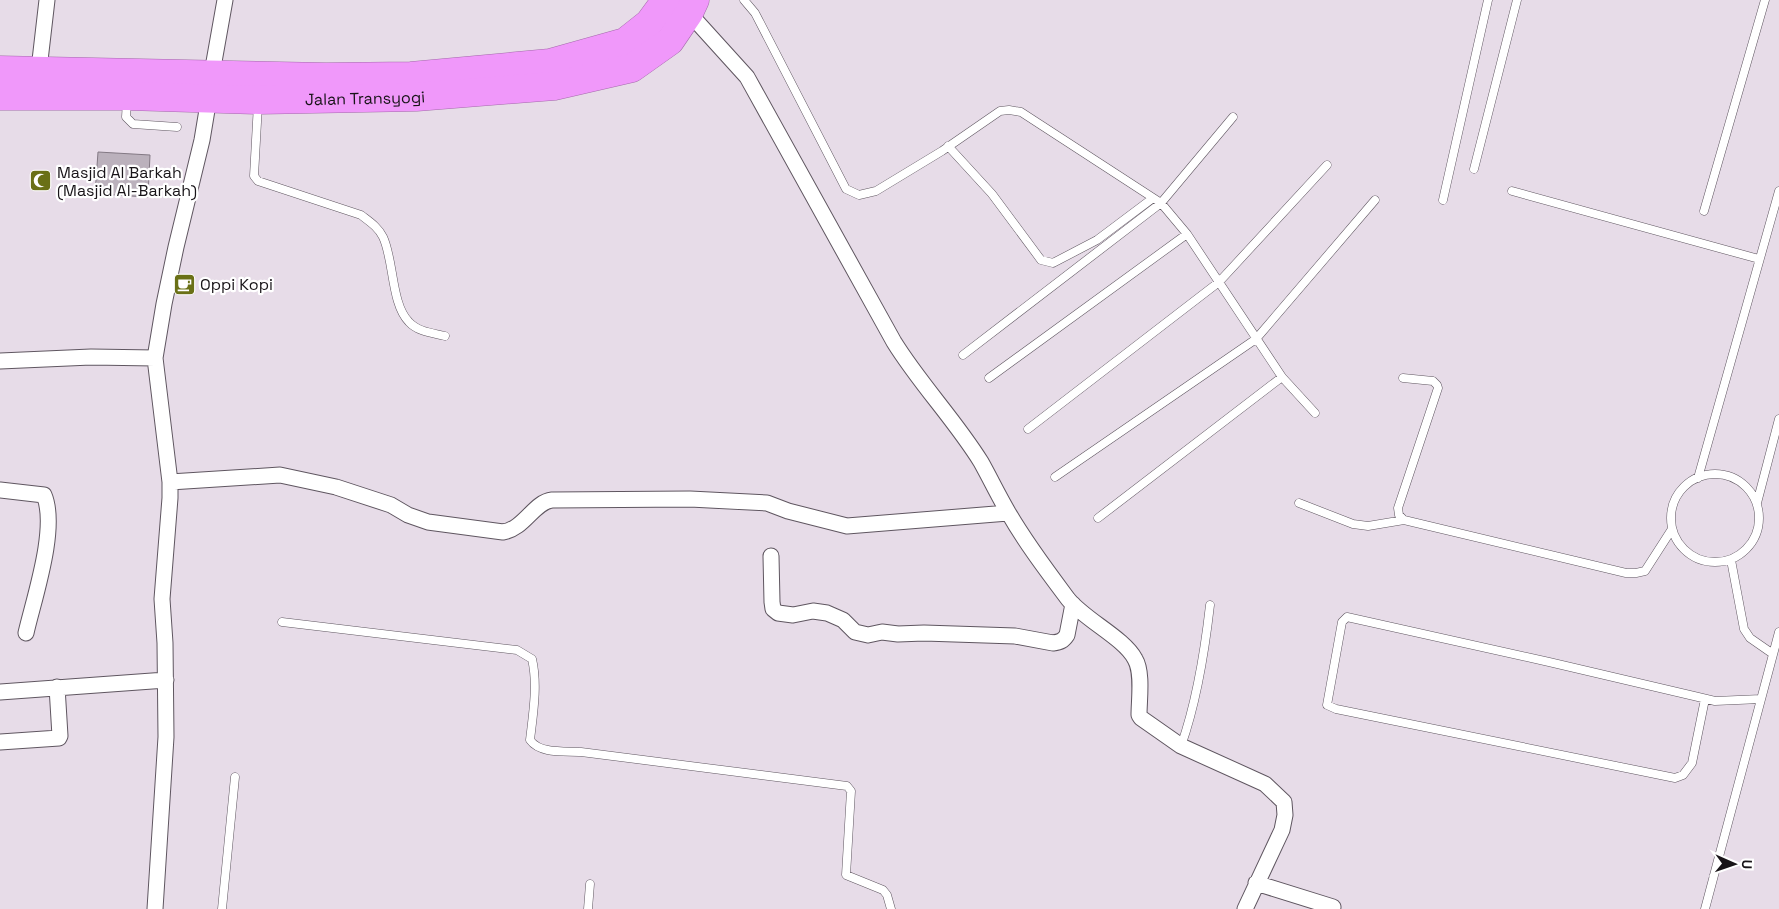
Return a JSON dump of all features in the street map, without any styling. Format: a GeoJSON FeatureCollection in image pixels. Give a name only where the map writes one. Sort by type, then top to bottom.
{"type":"FeatureCollection","features":[{"type":"Feature","properties":{"kind":"highway","name":"Jalan Transyogi"},"geometry":{"type":"LineString","coordinates":[[0,96],[127,96],[210,86],[326,77],[411,76],[550,63],[625,42],[649,23],[666,0]]}},
{"type":"Feature","properties":{"kind":"highway","name":"Jalan Transyogi"},"geometry":{"type":"LineString","coordinates":[[0,70],[39,69],[210,86],[259,100],[416,97],[554,86],[632,68],[670,41],[692,7]]}},
{"type":"Feature","properties":{"kind":"street"},"geometry":{"type":"LineString","coordinates":[[39,69],[47,0]]}},
{"type":"Feature","properties":{"kind":"street"},"geometry":{"type":"LineString","coordinates":[[155,909],[166,737],[166,680],[162,599],[168,542],[170,482],[155,358],[176,247],[202,140],[225,0]]}},
{"type":"Feature","properties":{"kind":"street"},"geometry":{"type":"LineString","coordinates":[[692,7],[747,77],[894,342],[981,462],[1008,513],[1073,604],[1129,650],[1139,666],[1139,715],[1181,746],[1265,784],[1284,802],[1285,814],[1282,830],[1245,909]]}},
{"type":"Feature","properties":{"kind":"street"},"geometry":{"type":"LineString","coordinates":[[0,361],[91,357],[155,358]]}},
{"type":"Feature","properties":{"kind":"street"},"geometry":{"type":"LineString","coordinates":[[170,482],[280,475],[336,487],[391,505],[408,515],[428,522],[503,532],[514,529],[545,502],[552,500],[690,499],[767,503],[788,511],[847,526],[1008,513]]}},
{"type":"Feature","properties":{"kind":"street"},"geometry":{"type":"LineString","coordinates":[[0,490],[44,495],[48,505],[47,544],[26,633]]}},
{"type":"Feature","properties":{"kind":"street"},"geometry":{"type":"LineString","coordinates":[[771,556],[773,609],[778,613],[793,615],[813,611],[827,613],[838,617],[855,632],[868,636],[882,632],[898,634],[924,633],[1015,636],[1053,643],[1060,642],[1067,635],[1073,604]]}},
{"type":"Feature","properties":{"kind":"street"},"geometry":{"type":"LineString","coordinates":[[0,692],[166,680]]}},
{"type":"Feature","properties":{"kind":"street"},"geometry":{"type":"LineString","coordinates":[[0,742],[59,738],[57,687]]}},
{"type":"Feature","properties":{"kind":"street"},"geometry":{"type":"LineString","coordinates":[[1256,883],[1334,907]]}},
{"type":"Feature","properties":{"kind":"lane"},"geometry":{"type":"LineString","coordinates":[[744,0],[755,13],[846,188],[859,195],[876,191],[942,152],[1000,111],[1015,110],[1021,112],[1161,203],[1188,234],[1282,376],[1315,414]]}},
{"type":"Feature","properties":{"kind":"lane"},"geometry":{"type":"LineString","coordinates":[[1442,200],[1488,0]]}},
{"type":"Feature","properties":{"kind":"lane"},"geometry":{"type":"LineString","coordinates":[[1474,169],[1517,0]]}},
{"type":"Feature","properties":{"kind":"lane"},"geometry":{"type":"LineString","coordinates":[[1704,211],[1764,0]]}},
{"type":"Feature","properties":{"kind":"lane"},"geometry":{"type":"LineString","coordinates":[[127,96],[126,117],[134,124],[177,127]]}},
{"type":"Feature","properties":{"kind":"lane"},"geometry":{"type":"LineString","coordinates":[[259,100],[254,176],[258,181],[361,215],[375,226],[383,238],[398,300],[404,315],[410,323],[422,330],[445,336]]}},
{"type":"Feature","properties":{"kind":"lane"},"geometry":{"type":"LineString","coordinates":[[963,355],[1161,203],[1233,117]]}},
{"type":"Feature","properties":{"kind":"lane"},"geometry":{"type":"LineString","coordinates":[[948,146],[992,194],[1042,260],[1046,262],[1054,263],[1097,240],[1153,198]]}},
{"type":"Feature","properties":{"kind":"lane"},"geometry":{"type":"LineString","coordinates":[[1028,429],[1219,282],[1327,165]]}},
{"type":"Feature","properties":{"kind":"lane"},"geometry":{"type":"LineString","coordinates":[[1512,191],[1759,258]]}},
{"type":"Feature","properties":{"kind":"lane"},"geometry":{"type":"LineString","coordinates":[[1698,478],[1779,191]]}},
{"type":"Feature","properties":{"kind":"lane"},"geometry":{"type":"LineString","coordinates":[[1055,477],[1256,339],[1376,200]]}},
{"type":"Feature","properties":{"kind":"lane"},"geometry":{"type":"LineString","coordinates":[[989,378],[1188,234]]}},
{"type":"Feature","properties":{"kind":"lane"},"geometry":{"type":"LineString","coordinates":[[1098,518],[1282,376]]}},
{"type":"Feature","properties":{"kind":"lane"},"geometry":{"type":"LineString","coordinates":[[1403,378],[1434,381],[1438,385],[1398,508],[1399,514],[1404,520]]}},
{"type":"Feature","properties":{"kind":"lane"},"geometry":{"type":"LineString","coordinates":[[1757,503],[1779,419]]}},
{"type":"Feature","properties":{"kind":"lane"},"geometry":{"type":"LineString","coordinates":[[1712,474],[1726,475],[1739,481],[1750,490],[1757,503],[1758,530],[1752,543],[1743,553],[1731,560],[1716,563],[1695,557],[1688,553],[1678,542],[1672,529],[1671,513],[1676,498],[1685,486],[1698,478],[1712,474]]}},
{"type":"Feature","properties":{"kind":"lane"},"geometry":{"type":"LineString","coordinates":[[1299,503],[1353,524],[1368,526],[1404,520],[1626,573],[1645,571],[1672,529]]}},
{"type":"Feature","properties":{"kind":"lane"},"geometry":{"type":"LineString","coordinates":[[1731,560],[1744,629],[1750,638],[1773,654]]}},
{"type":"Feature","properties":{"kind":"lane"},"geometry":{"type":"LineString","coordinates":[[1181,746],[1204,648],[1210,605]]}},
{"type":"Feature","properties":{"kind":"lane"},"geometry":{"type":"LineString","coordinates":[[1705,699],[1692,763],[1683,775],[1675,778],[1336,709],[1327,705],[1342,622],[1347,618],[1549,662],[1705,699],[1716,701],[1761,699]]}},
{"type":"Feature","properties":{"kind":"lane"},"geometry":{"type":"LineString","coordinates":[[282,622],[517,650],[532,659],[534,668],[534,696],[530,740],[541,749],[581,752],[848,786],[851,791],[846,875],[884,890],[888,895],[891,909]]}},
{"type":"Feature","properties":{"kind":"lane"},"geometry":{"type":"LineString","coordinates":[[1705,909],[1779,632]]}},
{"type":"Feature","properties":{"kind":"lane"},"geometry":{"type":"LineString","coordinates":[[222,909],[236,778]]}},
{"type":"Feature","properties":{"kind":"lane"},"geometry":{"type":"LineString","coordinates":[[588,909],[590,884]]}},
{"type":"Feature","properties":{"kind":"building"},"geometry":{"type":"Polygon","coordinates":[[[98,152],[150,155],[148,197],[95,194],[98,152]]]}},
{"type":"Feature","properties":{"kind":"place","name":"Masjid Al Barkah (Masjid Al-Barkah)"},"geometry":{"type":"Point","coordinates":[41,181]}},
{"type":"Feature","properties":{"kind":"place","name":"Oppi Kopi"},"geometry":{"type":"Point","coordinates":[184,284]}}]}
